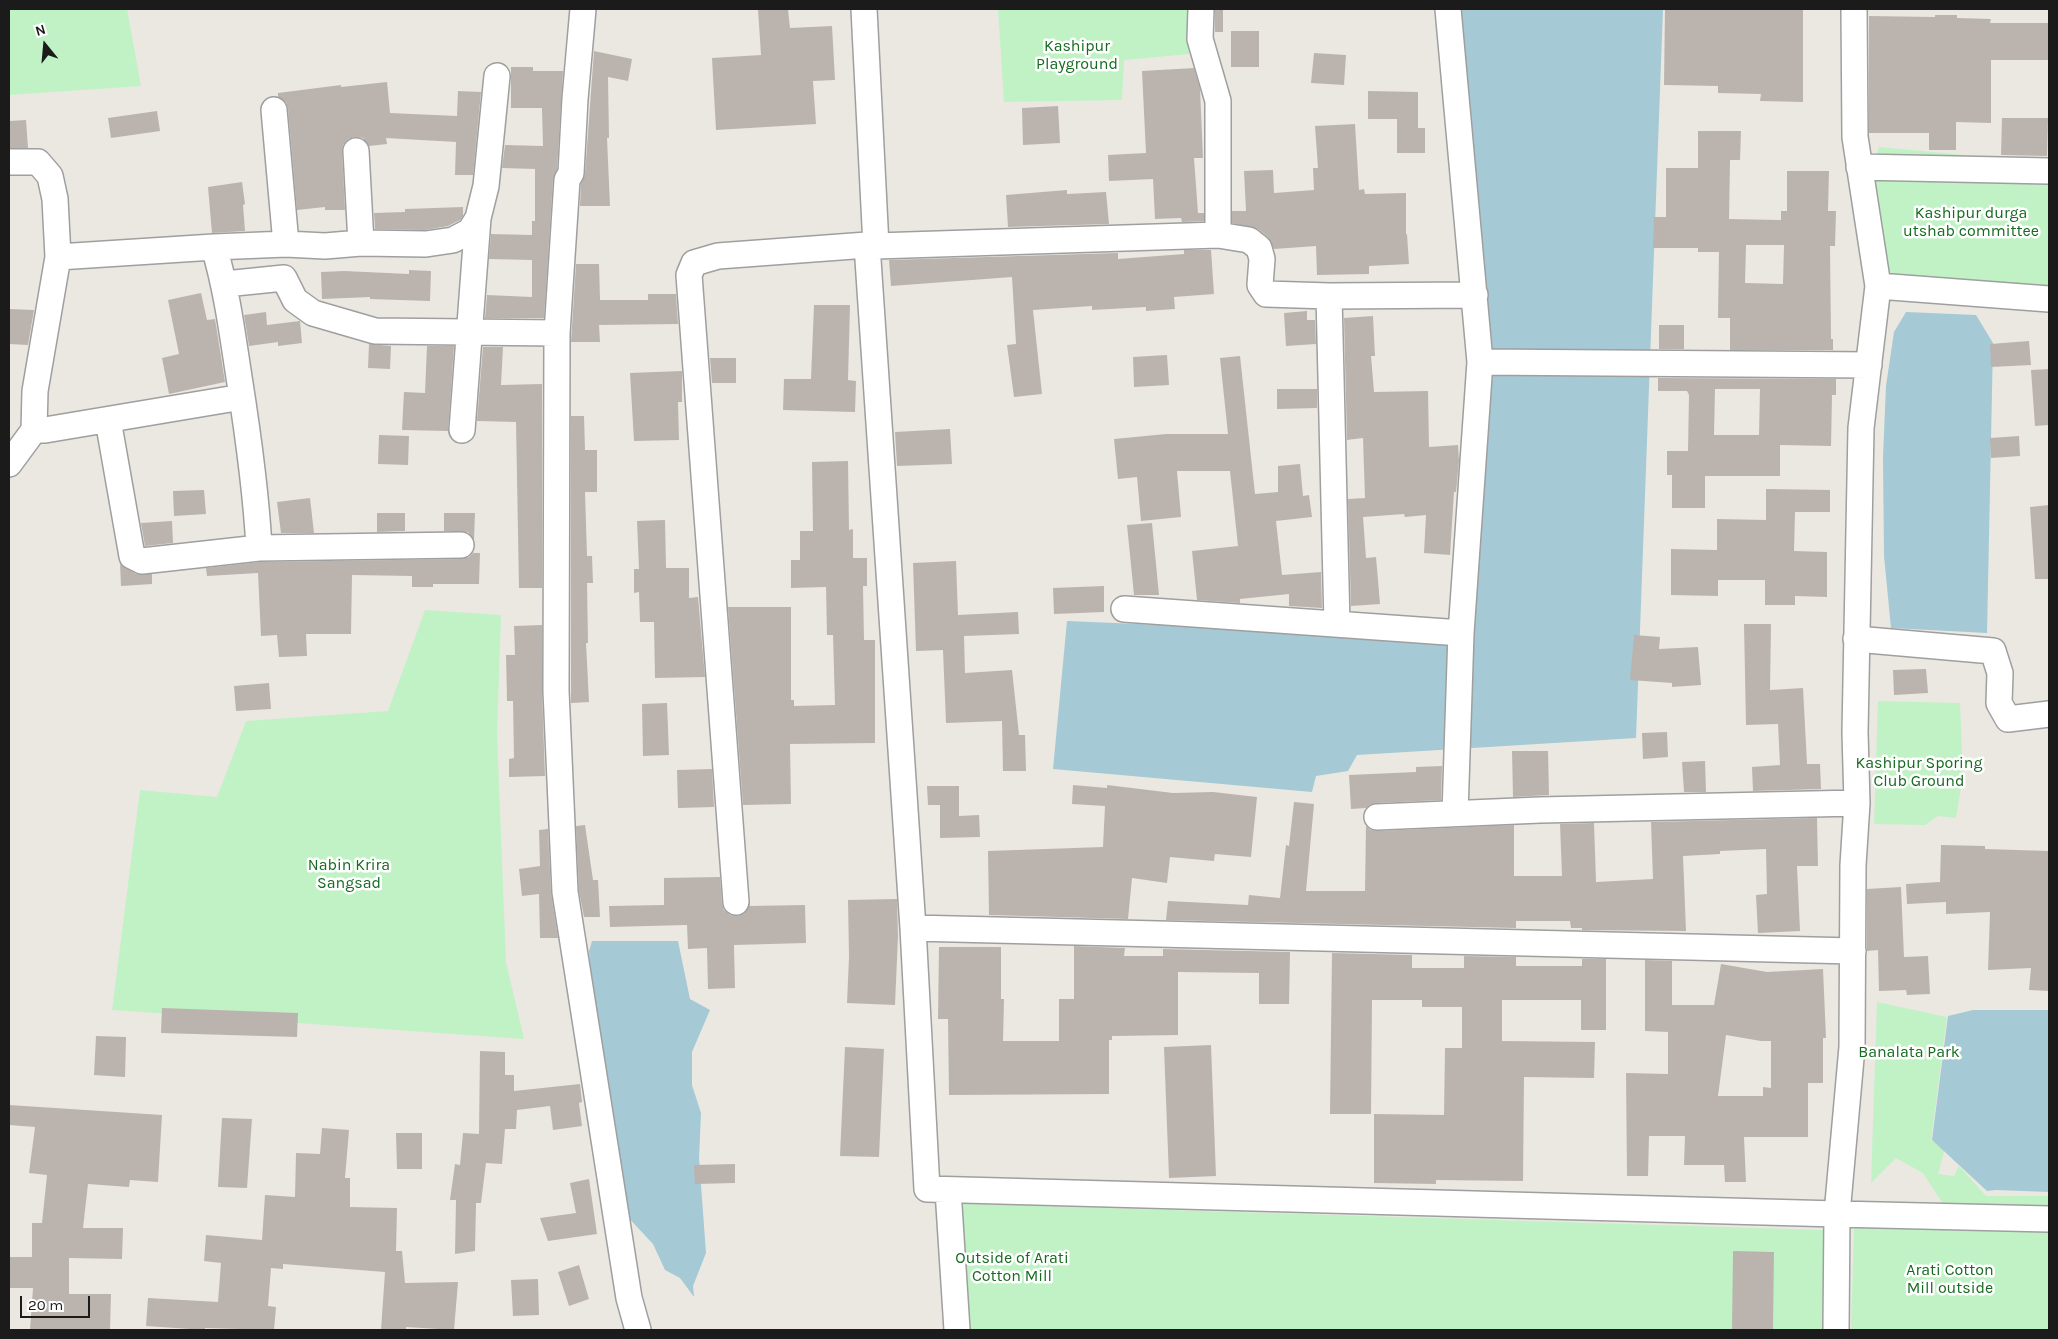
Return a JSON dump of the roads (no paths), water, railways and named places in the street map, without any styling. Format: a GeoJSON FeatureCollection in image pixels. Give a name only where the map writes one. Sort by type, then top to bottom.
{"type":"FeatureCollection","features":[{"type":"Feature","properties":{"kind":"street"},"geometry":{"type":"LineString","coordinates":[[583,9],[574,99],[571,173],[567,180],[557,333],[556,691],[565,892],[629,1298],[638,1330]]}},
{"type":"Feature","properties":{"kind":"street"},"geometry":{"type":"LineString","coordinates":[[864,9],[872,245],[928,1189],[2049,1219]]}},
{"type":"Feature","properties":{"kind":"street"},"geometry":{"type":"LineString","coordinates":[[1201,9],[1200,39],[1218,101],[1218,235]]}},
{"type":"Feature","properties":{"kind":"street"},"geometry":{"type":"LineString","coordinates":[[1448,9],[1480,362],[1461,633],[1455,813]]}},
{"type":"Feature","properties":{"kind":"street"},"geometry":{"type":"LineString","coordinates":[[1836,1330],[1837,1214],[1852,1047],[1853,865],[1857,804],[1854,732],[1861,428],[1878,286],[1855,137],[1854,9]]}},
{"type":"Feature","properties":{"kind":"street"},"geometry":{"type":"LineString","coordinates":[[462,430],[478,218],[486,186],[497,76]]}},
{"type":"Feature","properties":{"kind":"street"},"geometry":{"type":"LineString","coordinates":[[274,110],[286,244]]}},
{"type":"Feature","properties":{"kind":"street"},"geometry":{"type":"LineString","coordinates":[[356,151],[361,243]]}},
{"type":"Feature","properties":{"kind":"street"},"geometry":{"type":"LineString","coordinates":[[9,162],[38,162],[50,176],[55,198],[58,257],[34,391],[34,430],[9,464]]}},
{"type":"Feature","properties":{"kind":"street"},"geometry":{"type":"LineString","coordinates":[[1859,167],[2049,171]]}},
{"type":"Feature","properties":{"kind":"street"},"geometry":{"type":"LineString","coordinates":[[58,257],[286,244],[325,246],[361,243],[426,244],[453,240],[470,231],[478,218]]}},
{"type":"Feature","properties":{"kind":"street"},"geometry":{"type":"LineString","coordinates":[[736,902],[690,275],[694,263],[718,256],[872,245],[1218,235],[1249,240],[1259,248],[1262,258],[1260,285],[1266,294],[1329,296],[1475,294]]}},
{"type":"Feature","properties":{"kind":"street"},"geometry":{"type":"LineString","coordinates":[[214,247],[225,284],[242,397],[256,491],[259,548]]}},
{"type":"Feature","properties":{"kind":"street"},"geometry":{"type":"LineString","coordinates":[[225,284],[284,278],[295,300],[313,313],[374,331],[557,333]]}},
{"type":"Feature","properties":{"kind":"street"},"geometry":{"type":"LineString","coordinates":[[1878,286],[2049,299]]}},
{"type":"Feature","properties":{"kind":"street"},"geometry":{"type":"LineString","coordinates":[[1329,296],[1337,624]]}},
{"type":"Feature","properties":{"kind":"street"},"geometry":{"type":"LineString","coordinates":[[1480,362],[1869,365]]}},
{"type":"Feature","properties":{"kind":"street"},"geometry":{"type":"LineString","coordinates":[[34,430],[45,430],[242,397]]}},
{"type":"Feature","properties":{"kind":"street"},"geometry":{"type":"LineString","coordinates":[[108,420],[132,556],[142,561],[259,548],[461,545]]}},
{"type":"Feature","properties":{"kind":"street"},"geometry":{"type":"LineString","coordinates":[[1124,609],[1461,633]]}},
{"type":"Feature","properties":{"kind":"street"},"geometry":{"type":"LineString","coordinates":[[1856,638],[1993,651],[2000,673],[1999,703],[2008,719],[2049,714]]}},
{"type":"Feature","properties":{"kind":"street"},"geometry":{"type":"LineString","coordinates":[[1377,817],[1455,813],[1857,804]]}},
{"type":"Feature","properties":{"kind":"street"},"geometry":{"type":"LineString","coordinates":[[913,928],[1853,951]]}},
{"type":"Feature","properties":{"kind":"street"},"geometry":{"type":"LineString","coordinates":[[948,1190],[957,1330]]}},
{"type":"Feature","properties":{"kind":"water"},"geometry":{"type":"Polygon","coordinates":[[[1458,9],[1663,9],[1636,738],[1357,755],[1348,771],[1316,776],[1312,792],[1053,769],[1067,621],[1472,638],[1481,293],[1458,9]]]}},
{"type":"Feature","properties":{"kind":"water"},"geometry":{"type":"Polygon","coordinates":[[[1906,312],[1976,315],[1993,343],[1987,633],[1891,628],[1884,556],[1883,457],[1886,386],[1894,332],[1906,312]]]}},
{"type":"Feature","properties":{"kind":"water"},"geometry":{"type":"Polygon","coordinates":[[[592,941],[678,941],[690,999],[710,1010],[692,1052],[692,1085],[701,1113],[699,1158],[706,1253],[693,1286],[694,1297],[680,1278],[665,1270],[653,1244],[625,1214],[591,980],[589,951],[592,941]]]}},
{"type":"Feature","properties":{"kind":"water"},"geometry":{"type":"Polygon","coordinates":[[[1973,1010],[2049,1010],[2049,1192],[1987,1191],[1932,1140],[1948,1016],[1973,1010]]]}},
{"type":"Feature","properties":{"kind":"park label","name":"Kashipur Playground"},"geometry":{"type":"Point","coordinates":[1077,55]}},
{"type":"Feature","properties":{"kind":"park label","name":"Kashipur durga utshab committee"},"geometry":{"type":"Point","coordinates":[1971,222]}},
{"type":"Feature","properties":{"kind":"park label","name":"Kashipur Sporing Club Ground"},"geometry":{"type":"Point","coordinates":[1919,772]}},
{"type":"Feature","properties":{"kind":"park label","name":"Nabin Krira Sangsad"},"geometry":{"type":"Point","coordinates":[349,874]}},
{"type":"Feature","properties":{"kind":"park label","name":"Banalata Park"},"geometry":{"type":"Point","coordinates":[1909,1052]}},
{"type":"Feature","properties":{"kind":"park label","name":"Outside of Arati Cotton Mill"},"geometry":{"type":"Point","coordinates":[1012,1267]}},
{"type":"Feature","properties":{"kind":"park label","name":"Arati Cotton Mill outside"},"geometry":{"type":"Point","coordinates":[1950,1279]}}]}
